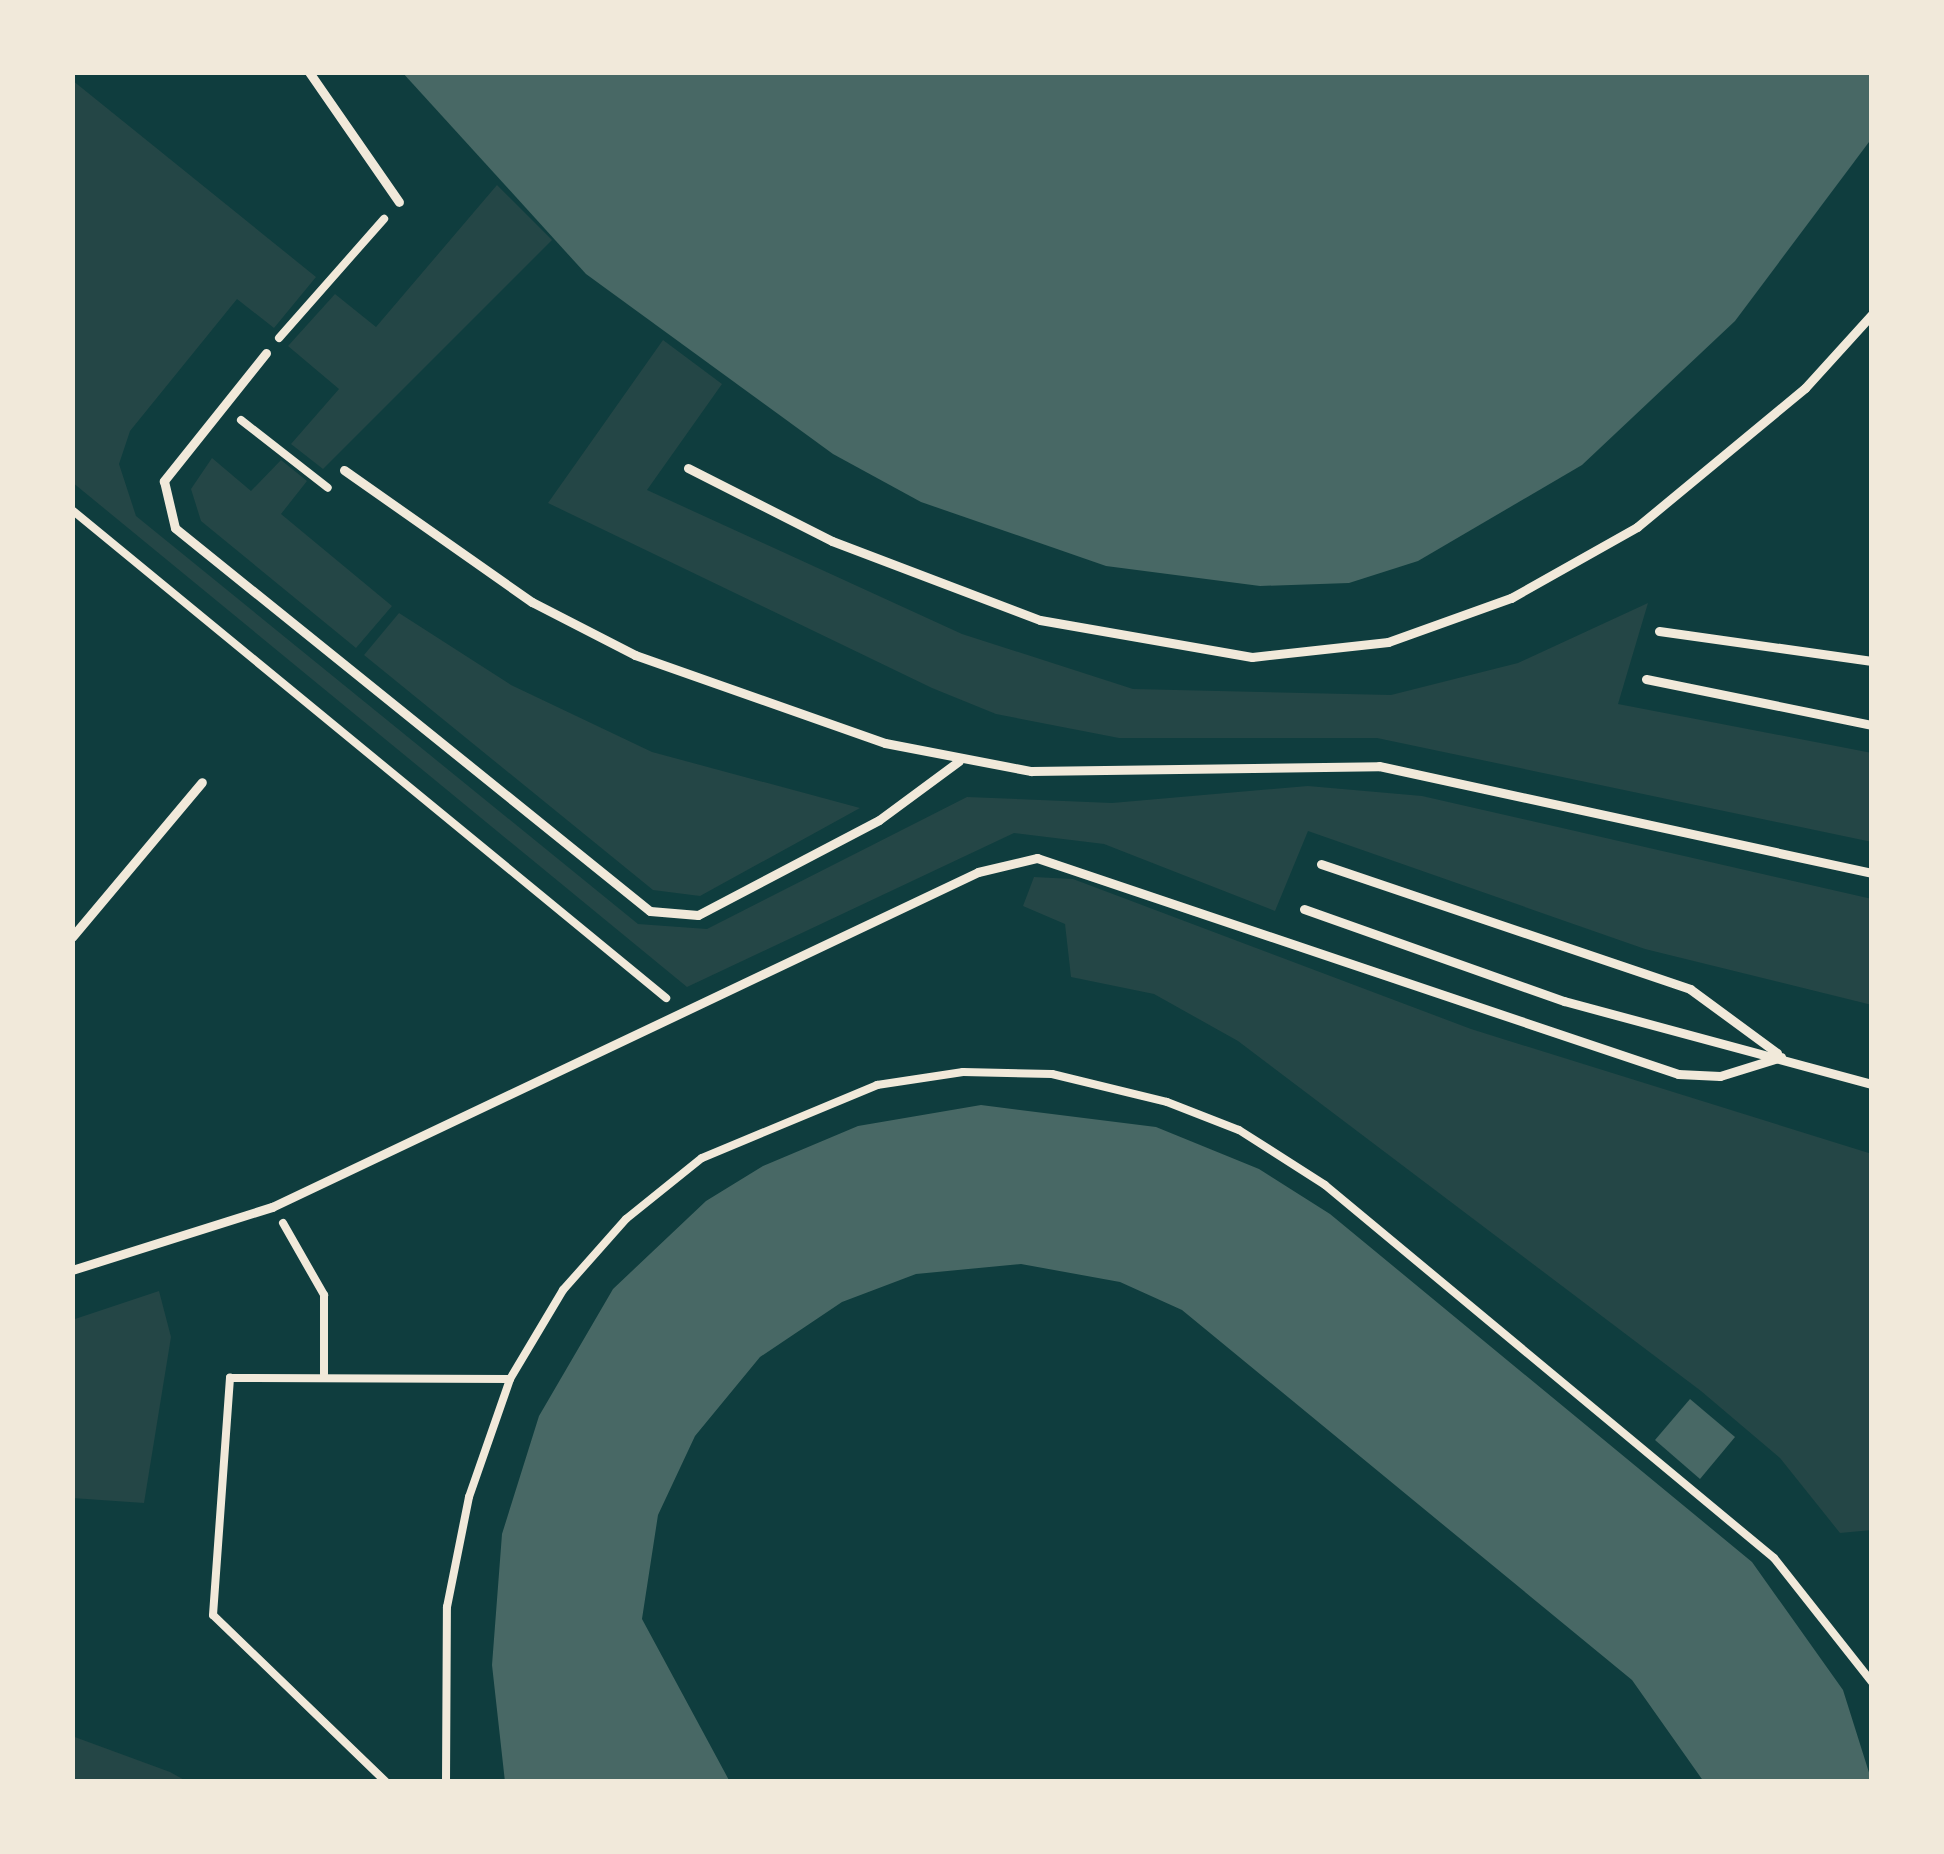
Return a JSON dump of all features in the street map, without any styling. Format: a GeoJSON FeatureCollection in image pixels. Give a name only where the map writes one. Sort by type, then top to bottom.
{"type":"FeatureCollection","features":[{"type":"Feature","properties":{"kind":"lane"},"geometry":{"type":"LineString","coordinates":[[309,72],[399,202]]}},
{"type":"Feature","properties":{"kind":"lane"},"geometry":{"type":"LineString","coordinates":[[688,468],[832,541],[1040,620],[1252,656],[1388,642],[1511,598],[1637,527],[1805,388],[1872,314]]}},
{"type":"Feature","properties":{"kind":"lane"},"geometry":{"type":"LineString","coordinates":[[266,352],[164,481],[176,527],[650,911],[698,915],[879,820],[959,761]]}},
{"type":"Feature","properties":{"kind":"lane"},"geometry":{"type":"LineString","coordinates":[[344,470],[532,602],[635,656],[775,711],[959,761],[1030,771],[1379,766],[1872,873]]}},
{"type":"Feature","properties":{"kind":"lane"},"geometry":{"type":"LineString","coordinates":[[1659,631],[1872,661]]}},
{"type":"Feature","properties":{"kind":"lane"},"geometry":{"type":"LineString","coordinates":[[1646,679],[1872,725]]}},
{"type":"Feature","properties":{"kind":"lane"},"geometry":{"type":"LineString","coordinates":[[72,937],[202,782]]}},
{"type":"Feature","properties":{"kind":"lane"},"geometry":{"type":"LineString","coordinates":[[72,1270],[272,1207],[978,872],[1037,858],[1678,1074],[1720,1076],[1781,1057]]}},
{"type":"Feature","properties":{"kind":"lane"},"geometry":{"type":"LineString","coordinates":[[1321,864],[1690,989],[1781,1057]]}},
{"type":"Feature","properties":{"kind":"lane"},"geometry":{"type":"LineString","coordinates":[[1304,909],[1564,1000],[1872,1084]]}},
{"type":"Feature","properties":{"kind":"path"},"geometry":{"type":"LineString","coordinates":[[266,352],[399,202]]}},
{"type":"Feature","properties":{"kind":"path"},"geometry":{"type":"LineString","coordinates":[[221,404],[327,489],[344,470]]}},
{"type":"Feature","properties":{"kind":"path"},"geometry":{"type":"LineString","coordinates":[[72,510],[681,1010]]}},
{"type":"Feature","properties":{"kind":"path"},"geometry":{"type":"LineString","coordinates":[[446,1782],[447,1607],[510,1379],[594,1255],[703,1158],[877,1085],[1052,1074],[1239,1130],[1325,1185],[1774,1558],[1872,1682]]}},
{"type":"Feature","properties":{"kind":"path"},"geometry":{"type":"LineString","coordinates":[[272,1207],[324,1295],[324,1374]]}},
{"type":"Feature","properties":{"kind":"path"},"geometry":{"type":"LineString","coordinates":[[386,1782],[214,1615],[230,1378],[324,1374],[510,1379]]}},
{"type":"Feature","properties":{"kind":"shaded area"},"geometry":{"type":"Polygon","coordinates":[[[72,80],[316,277],[274,328],[237,299],[130,431],[119,464],[136,516],[638,924],[707,929],[967,797],[1112,803],[1308,786],[1422,796],[1872,899],[1872,1005],[1645,949],[1308,831],[1275,911],[1104,844],[1014,833],[687,987],[72,482],[72,80]]]}},
{"type":"Feature","properties":{"kind":"shaded area"},"geometry":{"type":"Polygon","coordinates":[[[497,185],[552,240],[323,469],[291,444],[339,389],[288,346],[335,294],[376,327],[497,185]]]}},
{"type":"Feature","properties":{"kind":"shaded area"},"geometry":{"type":"Polygon","coordinates":[[[663,340],[722,384],[647,490],[962,634],[1133,689],[1391,695],[1518,663],[1648,603],[1618,704],[1872,753],[1872,842],[1377,738],[1119,738],[996,714],[932,688],[548,503],[663,340]]]}},
{"type":"Feature","properties":{"kind":"shaded area"},"geometry":{"type":"Polygon","coordinates":[[[212,458],[251,491],[281,460],[307,481],[281,514],[392,606],[356,648],[201,521],[191,489],[212,458]]]}},
{"type":"Feature","properties":{"kind":"shaded area"},"geometry":{"type":"Polygon","coordinates":[[[399,613],[511,685],[652,752],[860,808],[700,896],[653,890],[364,655],[399,613]]]}},
{"type":"Feature","properties":{"kind":"shaded area"},"geometry":{"type":"Polygon","coordinates":[[[1034,877],[1073,879],[1471,1029],[1872,1154],[1872,1530],[1840,1533],[1780,1458],[1701,1391],[1238,1041],[1154,994],[1071,977],[1065,924],[1023,906],[1034,877]]]}},
{"type":"Feature","properties":{"kind":"shaded area"},"geometry":{"type":"Polygon","coordinates":[[[159,1291],[171,1337],[144,1503],[72,1498],[72,1320],[159,1291]]]}},
{"type":"Feature","properties":{"kind":"shaded area"},"geometry":{"type":"Polygon","coordinates":[[[72,1736],[170,1772],[188,1782],[72,1782],[72,1736]]]}},
{"type":"Feature","properties":{"kind":"building"},"geometry":{"type":"Polygon","coordinates":[[[402,72],[1872,72],[1872,138],[1735,321],[1582,465],[1418,561],[1349,583],[1260,586],[1106,566],[921,502],[833,454],[586,274],[402,72]]]}},
{"type":"Feature","properties":{"kind":"building"},"geometry":{"type":"Polygon","coordinates":[[[981,1105],[1156,1127],[1259,1169],[1330,1214],[1752,1562],[1843,1690],[1872,1782],[1704,1782],[1632,1680],[1182,1310],[1120,1282],[1021,1264],[916,1274],[842,1302],[760,1357],[695,1436],[658,1515],[642,1619],[730,1782],[505,1782],[492,1665],[502,1534],[539,1416],[613,1289],[706,1201],[763,1166],[858,1126],[981,1105]]]}},
{"type":"Feature","properties":{"kind":"building"},"geometry":{"type":"Polygon","coordinates":[[[1690,1399],[1735,1437],[1700,1479],[1655,1440],[1690,1399]]]}}]}
